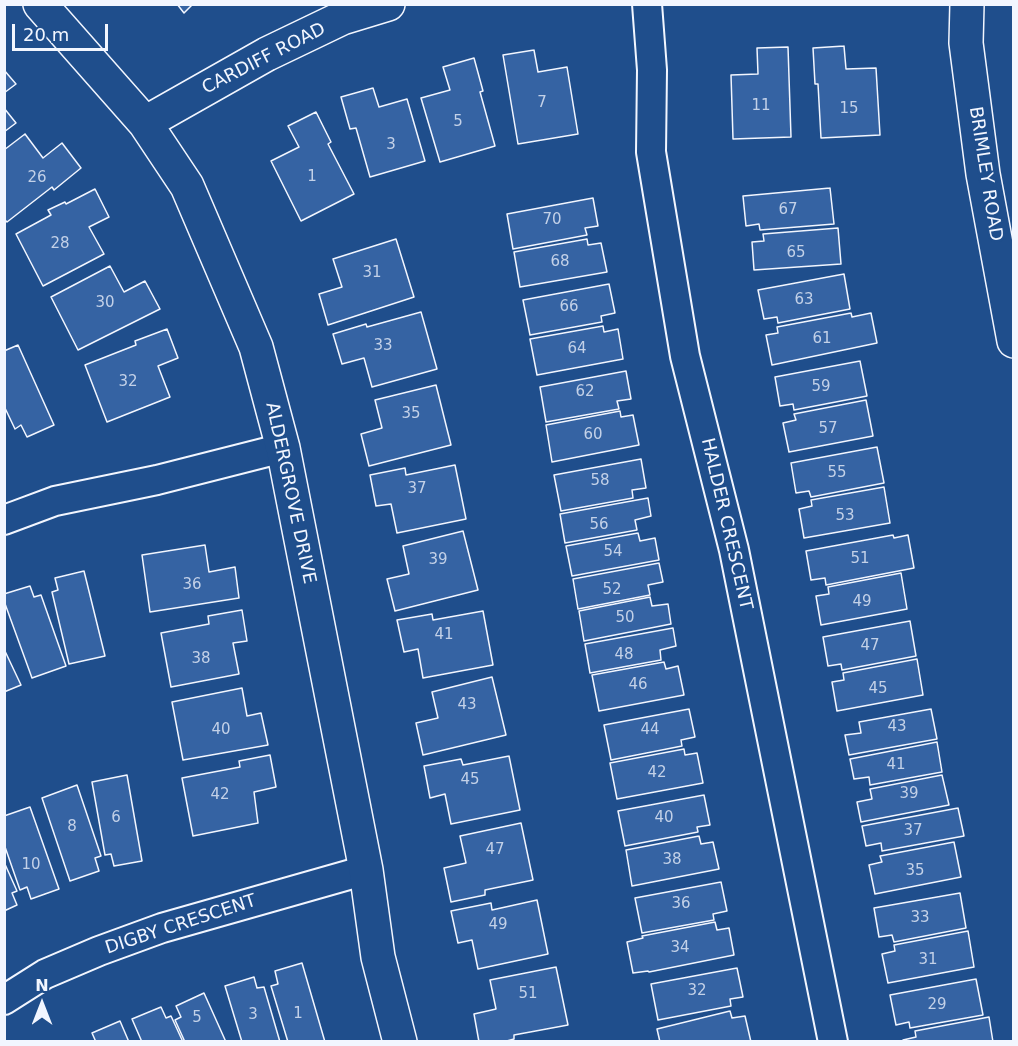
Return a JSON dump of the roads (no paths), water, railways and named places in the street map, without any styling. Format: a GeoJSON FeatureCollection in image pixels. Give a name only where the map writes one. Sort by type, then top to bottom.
{"type":"FeatureCollection","features":[{"type":"Feature","properties":{"kind":"street","name":"ALDERGROVE DRIVE"},"geometry":{"type":"LineString","coordinates":[[40,4],[145,123],[187,186],[256,347],[283,448],[366,870],[378,957],[400,1041]]}},
{"type":"Feature","properties":{"kind":"street","name":"CARDIFF ROAD"},"geometry":{"type":"LineString","coordinates":[[145,123],[267,54],[342,18],[388,4]]}},
{"type":"Feature","properties":{"kind":"street","name":"HALDER CRESCENT"},"geometry":{"type":"LineString","coordinates":[[647,4],[652,70],[651,152],[685,356],[734,550],[833,1041]]}},
{"type":"Feature","properties":{"kind":"street","name":"BRIMLEY ROAD"},"geometry":{"type":"LineString","coordinates":[[967,4],[966,43],[983,174],[1014,341]]}},
{"type":"Feature","properties":{"kind":"street"},"geometry":{"type":"LineString","coordinates":[[4,520],[55,501],[157,480],[283,448]]}},
{"type":"Feature","properties":{"kind":"street","name":"DIGBY CRESCENT"},"geometry":{"type":"LineString","coordinates":[[4,1000],[45,974],[162,928],[366,870]]}}]}
